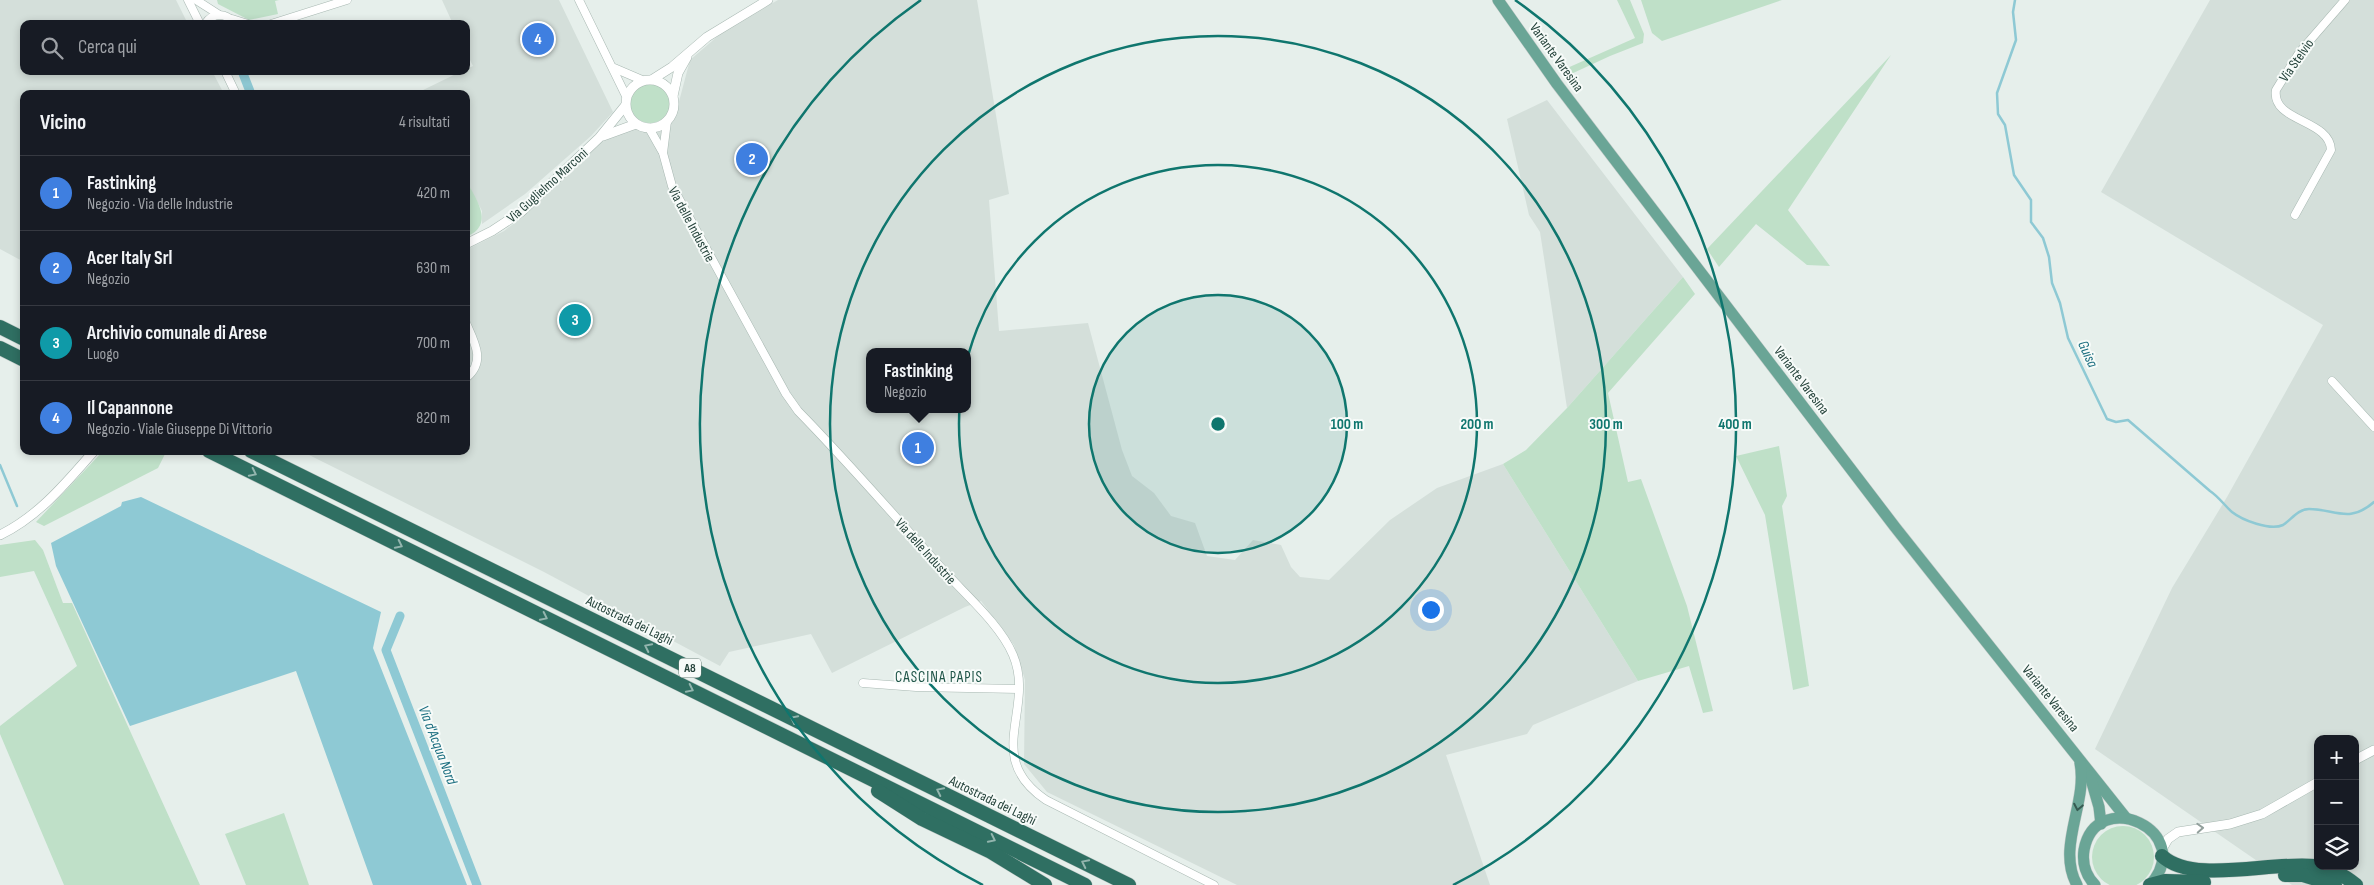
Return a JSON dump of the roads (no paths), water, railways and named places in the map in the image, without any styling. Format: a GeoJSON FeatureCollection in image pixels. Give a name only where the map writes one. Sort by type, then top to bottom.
{"type":"FeatureCollection","features":[{"type":"Feature","properties":{"kind":"highway"},"geometry":{"type":"LineString","coordinates":[[0,327],[20,337]]}},
{"type":"Feature","properties":{"kind":"highway"},"geometry":{"type":"LineString","coordinates":[[0,348],[20,358]]}},
{"type":"Feature","properties":{"kind":"highway","name":"A8"},"geometry":{"type":"LineString","coordinates":[[218,455],[1085,885]]}},
{"type":"Feature","properties":{"kind":"highway","name":"Autostrada dei Laghi"},"geometry":{"type":"LineString","coordinates":[[260,455],[1129,885]]}},
{"type":"Feature","properties":{"kind":"highway"},"geometry":{"type":"LineString","coordinates":[[823,755],[922,819],[991,852],[1045,885]]}},
{"type":"Feature","properties":{"kind":"highway"},"geometry":{"type":"LineString","coordinates":[[2162,854],[2178,868],[2212,875],[2315,866],[2334,872],[2356,885]]}},
{"type":"Feature","properties":{"kind":"highway"},"geometry":{"type":"LineString","coordinates":[[2150,885],[2176,881],[2227,882],[2293,875],[2322,880],[2335,885]]}},
{"type":"Feature","properties":{"kind":"main road","name":"Variante Varesina"},"geometry":{"type":"LineString","coordinates":[[1498,0],[1557,84],[1895,527],[2126,818]]}},
{"type":"Feature","properties":{"kind":"main road"},"geometry":{"type":"LineString","coordinates":[[2077,885],[2071,871],[2069,855],[2082,786],[2080,759]]}},
{"type":"Feature","properties":{"kind":"main road","name":"Variante Varesina"},"geometry":{"type":"LineString","coordinates":[[2089,772],[2099,807],[2101,824]]}},
{"type":"Feature","properties":{"kind":"main road"},"geometry":{"type":"LineString","coordinates":[[2096,885],[2086,872],[2084,851],[2088,838],[2101,824],[2113,819],[2126,818],[2138,821],[2149,828],[2157,838],[2162,854],[2158,875],[2150,885]]}},
{"type":"Feature","properties":{"kind":"street"},"geometry":{"type":"LineString","coordinates":[[188,0],[198,20]]}},
{"type":"Feature","properties":{"kind":"street"},"geometry":{"type":"LineString","coordinates":[[196,0],[231,20]]}},
{"type":"Feature","properties":{"kind":"street"},"geometry":{"type":"LineString","coordinates":[[284,20],[347,0]]}},
{"type":"Feature","properties":{"kind":"street"},"geometry":{"type":"LineString","coordinates":[[579,0],[626,96]]}},
{"type":"Feature","properties":{"kind":"street"},"geometry":{"type":"LineString","coordinates":[[612,66],[642,80],[653,79],[707,37],[768,0]]}},
{"type":"Feature","properties":{"kind":"street","name":"Via Stelvio"},"geometry":{"type":"LineString","coordinates":[[2295,215],[2331,150],[2331,145],[2323,134],[2278,105],[2275,96],[2276,90],[2299,53],[2345,0]]}},
{"type":"Feature","properties":{"kind":"street"},"geometry":{"type":"LineString","coordinates":[[207,20],[218,14]]}},
{"type":"Feature","properties":{"kind":"street"},"geometry":{"type":"LineString","coordinates":[[642,80],[630,89],[626,96],[625,106],[627,113],[636,124],[648,128],[662,125],[667,121],[674,109],[673,96],[678,73],[691,51]]}},
{"type":"Feature","properties":{"kind":"street"},"geometry":{"type":"LineString","coordinates":[[227,75],[234,90]]}},
{"type":"Feature","properties":{"kind":"street"},"geometry":{"type":"LineString","coordinates":[[230,75],[231,83]]}},
{"type":"Feature","properties":{"kind":"street"},"geometry":{"type":"LineString","coordinates":[[653,79],[665,85],[673,96]]}},
{"type":"Feature","properties":{"kind":"street","name":"Via Guglielmo Marconi"},"geometry":{"type":"LineString","coordinates":[[470,242],[492,231],[521,212],[599,138],[625,106]]}},
{"type":"Feature","properties":{"kind":"street","name":"Via delle Industrie"},"geometry":{"type":"LineString","coordinates":[[663,153],[667,121]]}},
{"type":"Feature","properties":{"kind":"street","name":"Via Guglielmo Marconi"},"geometry":{"type":"LineString","coordinates":[[599,138],[636,124]]}},
{"type":"Feature","properties":{"kind":"street","name":"Via delle Industrie"},"geometry":{"type":"LineString","coordinates":[[648,128],[663,153],[670,182],[680,203],[791,402],[1000,635],[1014,660],[1018,689],[1014,757],[1019,775],[1025,784],[1046,800],[1214,885]]}},
{"type":"Feature","properties":{"kind":"street"},"geometry":{"type":"LineString","coordinates":[[470,333],[478,354],[475,370],[470,374]]}},
{"type":"Feature","properties":{"kind":"street"},"geometry":{"type":"LineString","coordinates":[[2332,381],[2374,427]]}},
{"type":"Feature","properties":{"kind":"street"},"geometry":{"type":"LineString","coordinates":[[0,534],[21,523],[45,505],[90,455]]}},
{"type":"Feature","properties":{"kind":"street"},"geometry":{"type":"LineString","coordinates":[[863,683],[916,687],[1018,689]]}},
{"type":"Feature","properties":{"kind":"street"},"geometry":{"type":"LineString","coordinates":[[2359,758],[2374,750]]}},
{"type":"Feature","properties":{"kind":"street"},"geometry":{"type":"LineString","coordinates":[[2162,854],[2168,839],[2178,832],[2224,825],[2262,814],[2314,784]]}},
{"type":"Feature","properties":{"kind":"water"},"geometry":{"type":"Polygon","coordinates":[[[141,497],[381,612],[373,648],[467,885],[373,885],[296,671],[130,726],[56,566],[51,543],[121,506],[122,502],[141,497]]]}},
{"type":"Feature","properties":{"kind":"waterway","name":"Guisa"},"geometry":{"type":"LineString","coordinates":[[2015,0],[2013,12],[2016,40],[1997,93],[1998,114],[2005,125],[2014,175],[2031,200],[2031,222],[2043,238],[2049,257],[2052,283],[2060,303],[2068,338],[2107,419],[2116,422],[2128,420],[2232,512],[2256,524],[2271,527],[2283,525],[2305,509],[2349,514],[2365,509],[2374,502]]}},
{"type":"Feature","properties":{"kind":"waterway","name":"Via d'Acqua Nord"},"geometry":{"type":"LineString","coordinates":[[244,75],[249,90]]}},
{"type":"Feature","properties":{"kind":"waterway"},"geometry":{"type":"LineString","coordinates":[[0,465],[17,506]]}},
{"type":"Feature","properties":{"kind":"waterway","name":"Via d'Acqua Nord"},"geometry":{"type":"LineString","coordinates":[[400,616],[386,650],[477,885]]}},
{"type":"Feature","properties":{"kind":"place","name":"Il Capannone"},"geometry":{"type":"Point","coordinates":[538,39]}},
{"type":"Feature","properties":{"kind":"place","name":"Acer Italy Srl"},"geometry":{"type":"Point","coordinates":[752,159]}},
{"type":"Feature","properties":{"kind":"place","name":"Archivio comunale di Arese"},"geometry":{"type":"Point","coordinates":[575,320]}},
{"type":"Feature","properties":{"kind":"place","name":"Fastinking"},"geometry":{"type":"Point","coordinates":[918,448]}},
{"type":"Feature","properties":{"kind":"district","name":"CASCINA PAPIS"},"geometry":{"type":"Point","coordinates":[939,677]}}]}
